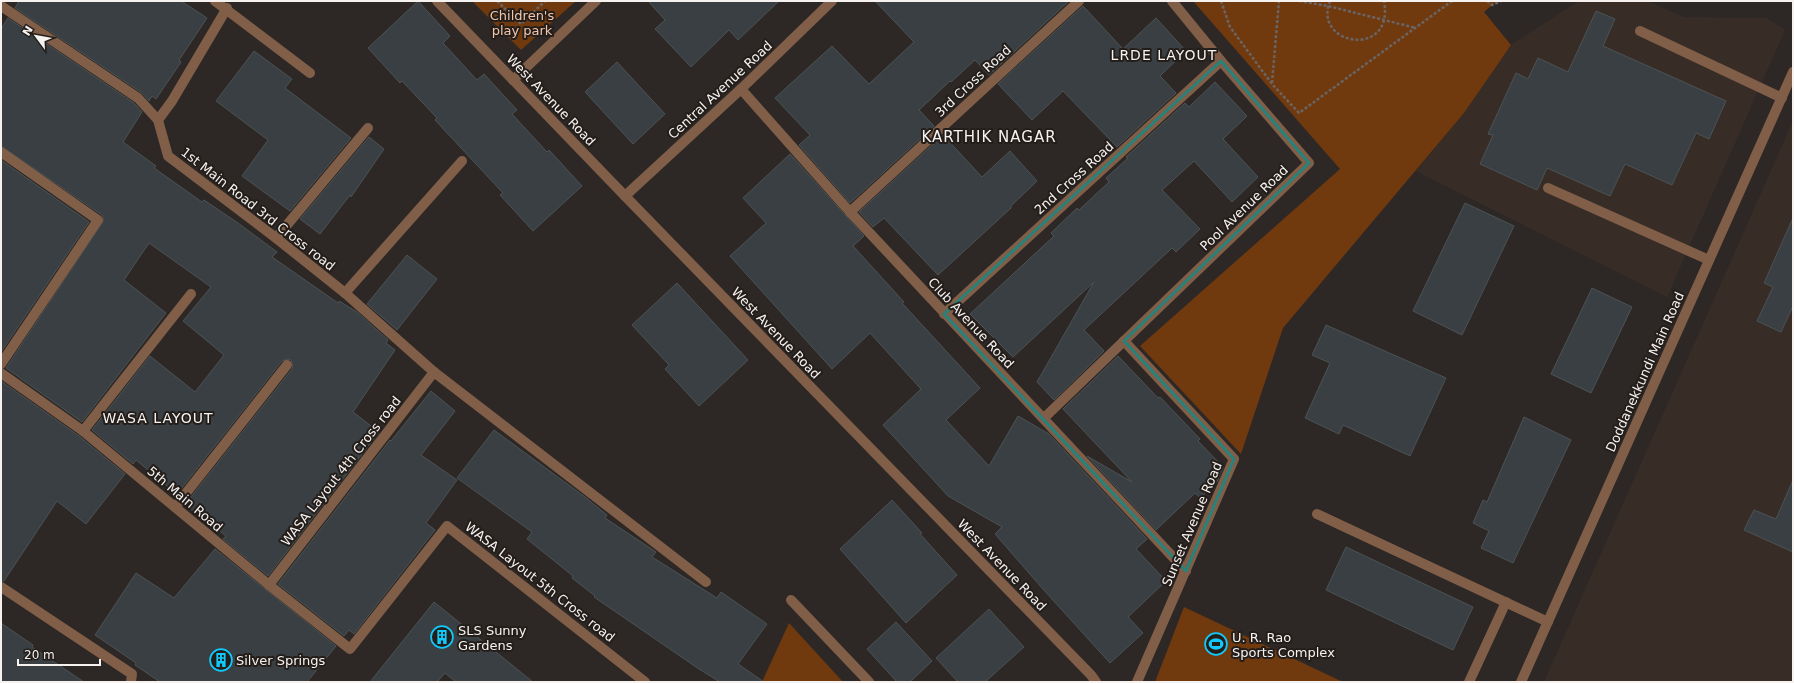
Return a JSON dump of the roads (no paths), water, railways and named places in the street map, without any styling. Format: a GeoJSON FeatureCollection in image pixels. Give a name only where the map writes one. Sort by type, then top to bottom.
{"type":"FeatureCollection","features":[{"type":"Feature","properties":{"kind":"street"},"geometry":{"type":"LineString","coordinates":[[215,1],[227,8],[310,73]]}},
{"type":"Feature","properties":{"kind":"street","name":"West Avenue Road"},"geometry":{"type":"LineString","coordinates":[[437,1],[1091,675],[1096,682]]}},
{"type":"Feature","properties":{"kind":"street"},"geometry":{"type":"LineString","coordinates":[[513,80],[596,1]]}},
{"type":"Feature","properties":{"kind":"street","name":"Central Avenue Road"},"geometry":{"type":"LineString","coordinates":[[625,196],[741,89],[832,1]]}},
{"type":"Feature","properties":{"kind":"street","name":"3rd Cross Road"},"geometry":{"type":"LineString","coordinates":[[850,212],[1079,1]]}},
{"type":"Feature","properties":{"kind":"street","name":"Pool Avenue Road"},"geometry":{"type":"LineString","coordinates":[[1044,418],[1309,163],[1220,61],[1172,1]]}},
{"type":"Feature","properties":{"kind":"street","name":"1st Main Road 3rd Cross road"},"geometry":{"type":"LineString","coordinates":[[1,6],[138,98],[158,120],[168,156],[276,238],[345,293],[434,372],[706,582]]}},
{"type":"Feature","properties":{"kind":"street"},"geometry":{"type":"LineString","coordinates":[[158,120],[172,101],[227,8]]}},
{"type":"Feature","properties":{"kind":"street"},"geometry":{"type":"LineString","coordinates":[[1640,31],[1782,98]]}},
{"type":"Feature","properties":{"kind":"street","name":"2nd Cross Road"},"geometry":{"type":"LineString","coordinates":[[944,314],[1220,61]]}},
{"type":"Feature","properties":{"kind":"street","name":"Doddanekkundi Main Road"},"geometry":{"type":"LineString","coordinates":[[1521,682],[1793,72]]}},
{"type":"Feature","properties":{"kind":"street","name":"Club Avenue Road"},"geometry":{"type":"LineString","coordinates":[[741,89],[850,212],[944,314],[1044,418],[1186,572]]}},
{"type":"Feature","properties":{"kind":"street"},"geometry":{"type":"LineString","coordinates":[[276,238],[368,128]]}},
{"type":"Feature","properties":{"kind":"street"},"geometry":{"type":"LineString","coordinates":[[1,152],[98,220],[1,364]]}},
{"type":"Feature","properties":{"kind":"street"},"geometry":{"type":"LineString","coordinates":[[345,293],[462,161]]}},
{"type":"Feature","properties":{"kind":"street"},"geometry":{"type":"LineString","coordinates":[[1548,188],[1709,260]]}},
{"type":"Feature","properties":{"kind":"street"},"geometry":{"type":"LineString","coordinates":[[83,431],[192,294]]}},
{"type":"Feature","properties":{"kind":"street","name":"Sunset Avenue Road"},"geometry":{"type":"LineString","coordinates":[[1124,341],[1234,459],[1137,682]]}},
{"type":"Feature","properties":{"kind":"street"},"geometry":{"type":"LineString","coordinates":[[175,507],[287,365]]}},
{"type":"Feature","properties":{"kind":"street","name":"WASA Layout 4th Cross road"},"geometry":{"type":"LineString","coordinates":[[269,585],[434,372]]}},
{"type":"Feature","properties":{"kind":"street","name":"5th Main Road"},"geometry":{"type":"LineString","coordinates":[[1,373],[83,431],[269,585],[350,649]]}},
{"type":"Feature","properties":{"kind":"street"},"geometry":{"type":"LineString","coordinates":[[1317,514],[1548,622]]}},
{"type":"Feature","properties":{"kind":"street","name":"WASA Layout 5th Cross road"},"geometry":{"type":"LineString","coordinates":[[350,649],[447,526],[645,682]]}},
{"type":"Feature","properties":{"kind":"street"},"geometry":{"type":"LineString","coordinates":[[1,587],[132,674],[131,682]]}},
{"type":"Feature","properties":{"kind":"street"},"geometry":{"type":"LineString","coordinates":[[791,600],[869,682]]}},
{"type":"Feature","properties":{"kind":"street"},"geometry":{"type":"LineString","coordinates":[[1469,682],[1506,602]]}},
{"type":"Feature","properties":{"kind":"place","name":"SLS Sunny Gardens"},"geometry":{"type":"Point","coordinates":[442,637]}},
{"type":"Feature","properties":{"kind":"place","name":"U. R. Rao Sports Complex"},"geometry":{"type":"Point","coordinates":[1216,644]}},
{"type":"Feature","properties":{"kind":"place","name":"Silver Springs"},"geometry":{"type":"Point","coordinates":[221,660]}},
{"type":"Feature","properties":{"kind":"district","name":"LRDE LAYOUT"},"geometry":{"type":"Point","coordinates":[1164,55]}},
{"type":"Feature","properties":{"kind":"district","name":"KARTHIK NAGAR"},"geometry":{"type":"Point","coordinates":[989,137]}},
{"type":"Feature","properties":{"kind":"district","name":"WASA LAYOUT"},"geometry":{"type":"Point","coordinates":[158,418]}},
{"type":"Feature","properties":{"kind":"park label","name":"Children's play park"},"geometry":{"type":"Point","coordinates":[522,22]}}]}
